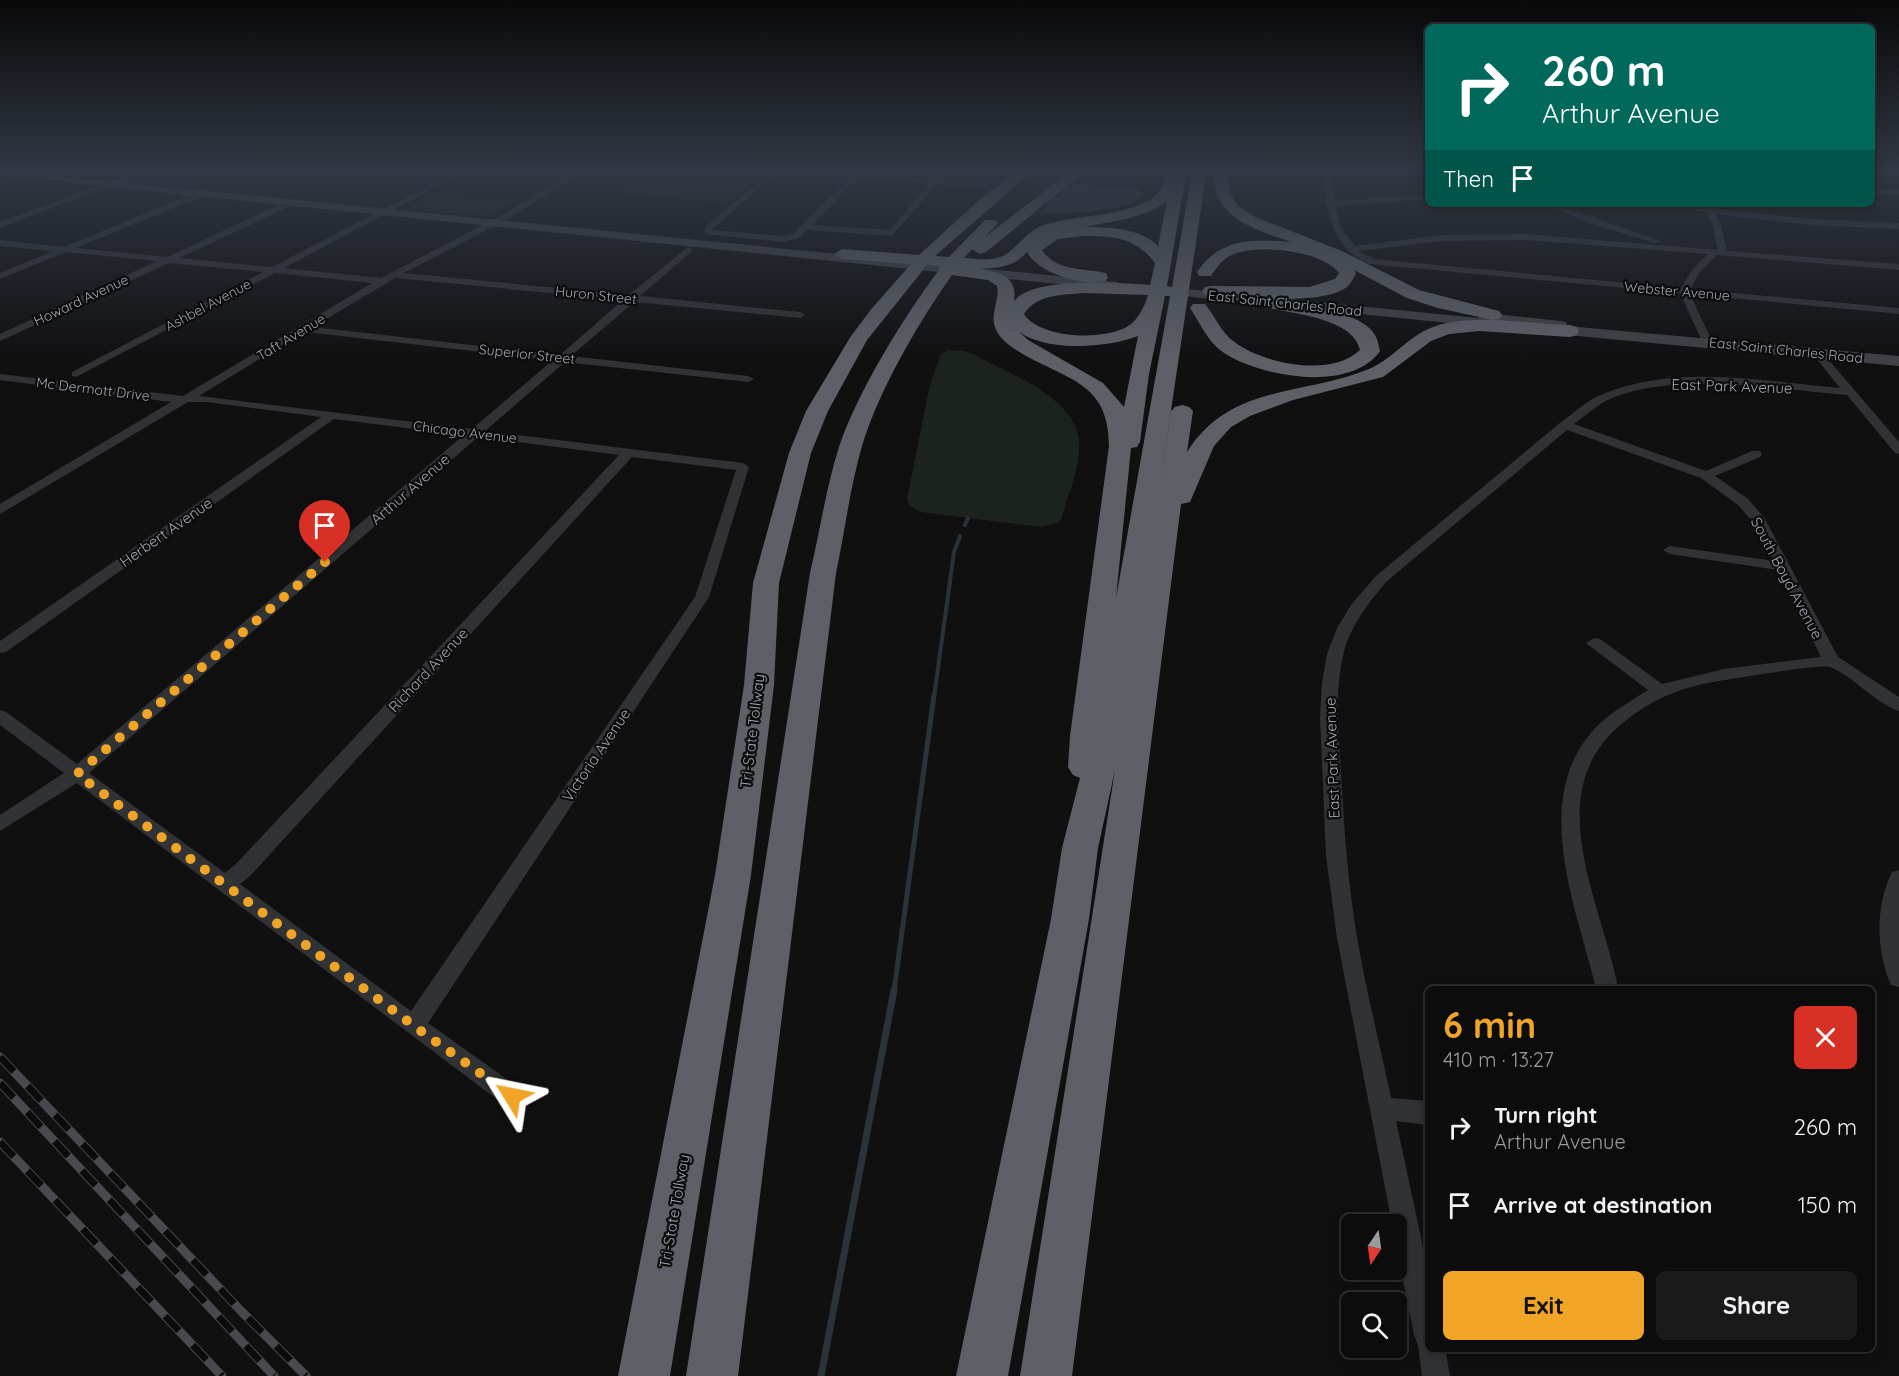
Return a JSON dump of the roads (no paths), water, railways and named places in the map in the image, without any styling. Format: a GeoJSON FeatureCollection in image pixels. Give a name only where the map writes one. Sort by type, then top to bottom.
{"type":"FeatureCollection","features":[{"type":"Feature","properties":{"kind":"highway","name":"Tri-State Tollway"},"geometry":{"type":"LineString","coordinates":[[644,1376],[733,875],[759,685],[766,583],[800,453],[817,411],[858,340],[879,311],[934,247],[951,232]]}},
{"type":"Feature","properties":{"kind":"highway"},"geometry":{"type":"LineString","coordinates":[[963,271],[962,250],[979,232]]}},
{"type":"Feature","properties":{"kind":"highway"},"geometry":{"type":"LineString","coordinates":[[712,1376],[823,573],[850,448],[859,423],[898,347],[963,271],[972,257],[999,232]]}},
{"type":"Feature","properties":{"kind":"highway"},"geometry":{"type":"LineString","coordinates":[[963,271],[1011,259],[1031,238],[1042,232]]}},
{"type":"Feature","properties":{"kind":"highway"},"geometry":{"type":"LineString","coordinates":[[1085,232],[1056,235],[1039,243],[1034,250],[1038,258],[1057,268],[1150,292]]}},
{"type":"Feature","properties":{"kind":"highway"},"geometry":{"type":"LineString","coordinates":[[1108,232],[1142,240],[1154,250],[1162,262]]}},
{"type":"Feature","properties":{"kind":"highway"},"geometry":{"type":"LineString","coordinates":[[1150,292],[1096,288],[1055,291],[1030,297],[1022,302],[1015,314],[1016,318],[1028,328],[1044,335],[1079,341],[1100,340],[1134,331],[1150,292],[1162,262],[1168,232]]}},
{"type":"Feature","properties":{"kind":"highway"},"geometry":{"type":"LineString","coordinates":[[1080,848],[1106,740],[1201,232]]}},
{"type":"Feature","properties":{"kind":"highway"},"geometry":{"type":"LineString","coordinates":[[1281,232],[1336,254],[1413,294],[1460,308],[1522,321]]}},
{"type":"Feature","properties":{"kind":"highway"},"geometry":{"type":"LineString","coordinates":[[1194,341],[1205,299],[1205,272],[1209,242]]}},
{"type":"Feature","properties":{"kind":"highway"},"geometry":{"type":"LineString","coordinates":[[1205,272],[1217,257],[1229,249],[1258,245],[1311,250],[1335,259],[1348,273],[1342,283],[1318,291],[1292,294],[1235,294],[1205,299]]}},
{"type":"Feature","properties":{"kind":"highway"},"geometry":{"type":"LineString","coordinates":[[842,254],[900,260],[993,276],[1005,283],[1007,291],[1002,317],[1007,333],[1029,349],[1095,386],[1114,406],[1120,423],[1086,736],[1080,848],[1070,919],[982,1376]]}},
{"type":"Feature","properties":{"kind":"highway"},"geometry":{"type":"LineString","coordinates":[[1107,554],[1130,434],[1150,292]]}},
{"type":"Feature","properties":{"kind":"highway"},"geometry":{"type":"LineString","coordinates":[[1205,299],[1225,345],[1239,354],[1269,365],[1297,370],[1331,370],[1353,365],[1370,351],[1367,337],[1345,322],[1317,312],[1265,301]]}},
{"type":"Feature","properties":{"kind":"highway"},"geometry":{"type":"LineString","coordinates":[[1160,574],[1193,465],[1208,437],[1233,417],[1269,401],[1377,373],[1393,363],[1422,338],[1447,329],[1468,326],[1570,331]]}},
{"type":"Feature","properties":{"kind":"highway"},"geometry":{"type":"LineString","coordinates":[[1046,1376],[1185,395]]}},
{"type":"Feature","properties":{"kind":"main road"},"geometry":{"type":"LineString","coordinates":[[632,232],[710,238],[842,254]]}},
{"type":"Feature","properties":{"kind":"main road","name":"East Saint Charles Road"},"geometry":{"type":"LineString","coordinates":[[710,238],[900,260],[963,271],[1205,299]]}},
{"type":"Feature","properties":{"kind":"main road","name":"East Saint Charles Road"},"geometry":{"type":"LineString","coordinates":[[1150,292],[1235,294],[1522,321],[1899,362]]}},
{"type":"Feature","properties":{"kind":"main road","name":"East Saint Charles Road"},"geometry":{"type":"LineString","coordinates":[[1235,294],[1265,301],[1673,339]]}},
{"type":"Feature","properties":{"kind":"street"},"geometry":{"type":"LineString","coordinates":[[0,276],[107,232]]}},
{"type":"Feature","properties":{"kind":"street","name":"Howard Avenue"},"geometry":{"type":"LineString","coordinates":[[0,338],[226,232]]}},
{"type":"Feature","properties":{"kind":"street","name":"Ashbel Avenue"},"geometry":{"type":"LineString","coordinates":[[76,374],[347,232]]}},
{"type":"Feature","properties":{"kind":"street","name":"Taft Avenue"},"geometry":{"type":"LineString","coordinates":[[0,510],[382,281],[475,232]]}},
{"type":"Feature","properties":{"kind":"street"},"geometry":{"type":"LineString","coordinates":[[709,232],[710,238],[791,238],[798,232]]}},
{"type":"Feature","properties":{"kind":"street"},"geometry":{"type":"LineString","coordinates":[[1340,232],[1355,249],[1426,239],[1503,237],[1899,267]]}},
{"type":"Feature","properties":{"kind":"street"},"geometry":{"type":"LineString","coordinates":[[1629,232],[1689,251]]}},
{"type":"Feature","properties":{"kind":"street"},"geometry":{"type":"LineString","coordinates":[[1719,232],[1719,253]]}},
{"type":"Feature","properties":{"kind":"street"},"geometry":{"type":"LineString","coordinates":[[0,243],[382,281]]}},
{"type":"Feature","properties":{"kind":"street","name":"Webster Avenue"},"geometry":{"type":"LineString","coordinates":[[1355,249],[1357,256],[1372,262],[1899,311]]}},
{"type":"Feature","properties":{"kind":"street","name":"Arthur Avenue"},"geometry":{"type":"LineString","coordinates":[[0,824],[77,774],[688,250]]}},
{"type":"Feature","properties":{"kind":"street"},"geometry":{"type":"LineString","coordinates":[[1708,343],[1684,292],[1695,272],[1719,253]]}},
{"type":"Feature","properties":{"kind":"street"},"geometry":{"type":"LineString","coordinates":[[1817,262],[1899,276]]}},
{"type":"Feature","properties":{"kind":"street","name":"Huron Street"},"geometry":{"type":"LineString","coordinates":[[393,275],[800,315]]}},
{"type":"Feature","properties":{"kind":"street","name":"Superior Street"},"geometry":{"type":"LineString","coordinates":[[305,329],[748,379]]}},
{"type":"Feature","properties":{"kind":"street"},"geometry":{"type":"LineString","coordinates":[[1817,353],[1899,450]]}},
{"type":"Feature","properties":{"kind":"street","name":"Mc Dermott Drive"},"geometry":{"type":"LineString","coordinates":[[0,377],[186,400]]}},
{"type":"Feature","properties":{"kind":"street","name":"East Park Avenue"},"geometry":{"type":"LineString","coordinates":[[1425,1321],[1340,899],[1329,717],[1330,683],[1335,654],[1345,628],[1359,605],[1381,579],[1565,425],[1590,405],[1608,396],[1662,384],[1709,382],[1850,392]]}},
{"type":"Feature","properties":{"kind":"street","name":"Chicago Avenue"},"geometry":{"type":"LineString","coordinates":[[186,400],[207,399],[743,467]]}},
{"type":"Feature","properties":{"kind":"street","name":"Herbert Avenue"},"geometry":{"type":"LineString","coordinates":[[0,648],[332,415]]}},
{"type":"Feature","properties":{"kind":"street","name":"South Boyd Avenue"},"geometry":{"type":"LineString","coordinates":[[1565,425],[1706,475],[1735,495],[1752,511],[1784,567],[1822,646],[1832,661],[1899,705]]}},
{"type":"Feature","properties":{"kind":"street","name":"Richard Avenue"},"geometry":{"type":"LineString","coordinates":[[225,885],[244,869],[629,452]]}},
{"type":"Feature","properties":{"kind":"street"},"geometry":{"type":"LineString","coordinates":[[1706,475],[1756,454]]}},
{"type":"Feature","properties":{"kind":"street","name":"Victoria Avenue"},"geometry":{"type":"LineString","coordinates":[[414,1026],[702,597],[743,467]]}},
{"type":"Feature","properties":{"kind":"street"},"geometry":{"type":"LineString","coordinates":[[1670,550],[1784,567]]}},
{"type":"Feature","properties":{"kind":"street"},"geometry":{"type":"LineString","coordinates":[[1594,643],[1661,691]]}},
{"type":"Feature","properties":{"kind":"street"},"geometry":{"type":"LineString","coordinates":[[1607,986],[1573,849],[1570,814],[1573,784],[1583,757],[1598,733],[1615,717],[1661,691],[1706,678],[1832,661]]}},
{"type":"Feature","properties":{"kind":"street"},"geometry":{"type":"LineString","coordinates":[[0,716],[414,1026],[512,1096]]}},
{"type":"Feature","properties":{"kind":"street"},"geometry":{"type":"LineString","coordinates":[[1899,878],[1891,899],[1889,917],[1890,935],[1899,978]]}},
{"type":"Feature","properties":{"kind":"street"},"geometry":{"type":"LineString","coordinates":[[1381,1108],[1425,1113]]}},
{"type":"Feature","properties":{"kind":"street"},"geometry":{"type":"LineString","coordinates":[[1432,1352],[1437,1376]]}},
{"type":"Feature","properties":{"kind":"waterway"},"geometry":{"type":"LineString","coordinates":[[965,525],[968,518]]}},
{"type":"Feature","properties":{"kind":"waterway"},"geometry":{"type":"LineString","coordinates":[[934,697],[954,552],[960,536]]}},
{"type":"Feature","properties":{"kind":"waterway"},"geometry":{"type":"LineString","coordinates":[[894,991],[934,695]]}},
{"type":"Feature","properties":{"kind":"waterway"},"geometry":{"type":"LineString","coordinates":[[821,1376],[894,990]]}},
{"type":"Feature","properties":{"kind":"railway"},"geometry":{"type":"LineString","coordinates":[[0,1057],[242,1312],[306,1376]]}},
{"type":"Feature","properties":{"kind":"railway"},"geometry":{"type":"LineString","coordinates":[[0,1083],[274,1376]]}},
{"type":"Feature","properties":{"kind":"railway"},"geometry":{"type":"LineString","coordinates":[[0,1142],[222,1376]]}}]}
